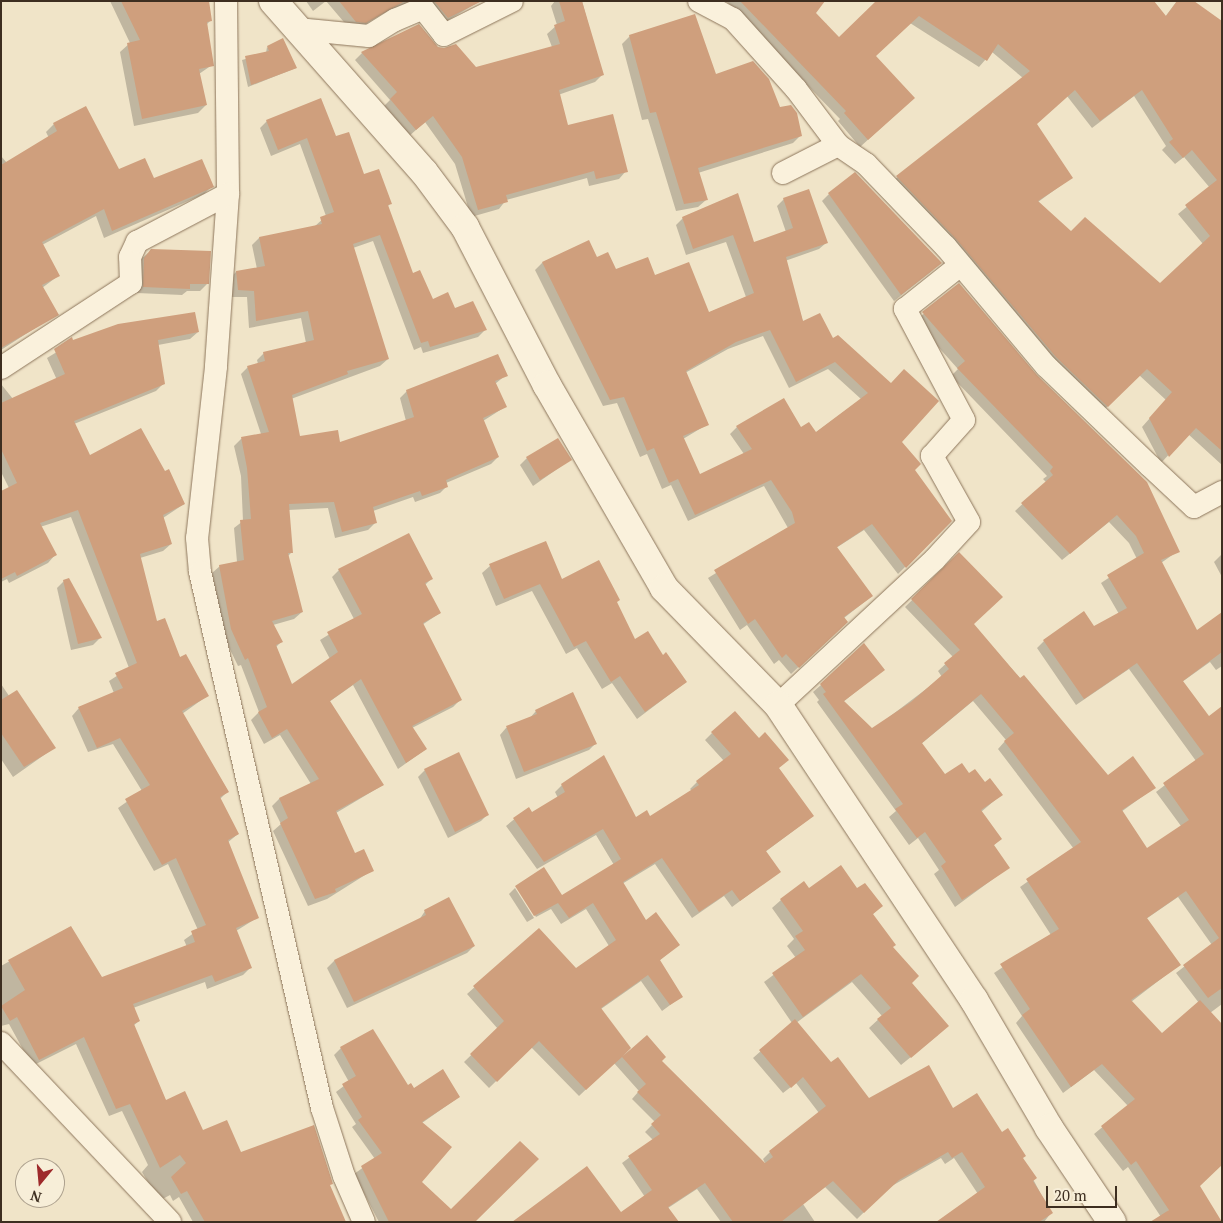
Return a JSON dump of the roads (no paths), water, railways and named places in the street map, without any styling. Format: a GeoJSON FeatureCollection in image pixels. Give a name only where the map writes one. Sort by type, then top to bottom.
{"type":"FeatureCollection","features":[{"type":"Feature","properties":{"kind":"street"},"geometry":{"type":"LineString","coordinates":[[226,1],[228,194],[216,367],[197,538],[200,572],[322,1108],[344,1176],[364,1222]]}},
{"type":"Feature","properties":{"kind":"street"},"geometry":{"type":"LineString","coordinates":[[273,1],[424,172],[465,227],[547,386],[664,588],[778,705],[974,1000],[1049,1128],[1112,1222]]}},
{"type":"Feature","properties":{"kind":"street"},"geometry":{"type":"LineString","coordinates":[[298,29],[369,36],[394,20],[422,8],[444,35],[512,1]]}},
{"type":"Feature","properties":{"kind":"street"},"geometry":{"type":"LineString","coordinates":[[699,1],[733,20],[796,89],[838,144],[866,164],[946,247],[959,266],[1046,366],[1194,507],[1222,492]]}},
{"type":"Feature","properties":{"kind":"street"},"geometry":{"type":"LineString","coordinates":[[783,173],[838,144]]}},
{"type":"Feature","properties":{"kind":"street"},"geometry":{"type":"LineString","coordinates":[[1,368],[131,283],[130,257],[137,242],[228,194]]}},
{"type":"Feature","properties":{"kind":"street"},"geometry":{"type":"LineString","coordinates":[[778,705],[935,558],[968,522],[932,456],[964,420],[905,309],[959,266]]}},
{"type":"Feature","properties":{"kind":"street"},"geometry":{"type":"LineString","coordinates":[[1,1043],[170,1222]]}}]}
